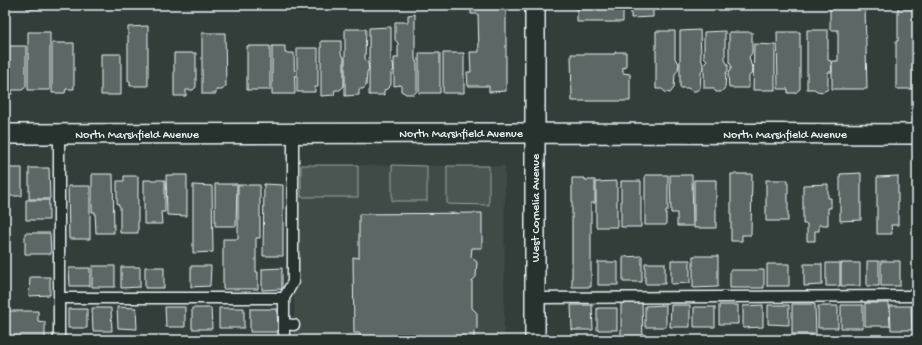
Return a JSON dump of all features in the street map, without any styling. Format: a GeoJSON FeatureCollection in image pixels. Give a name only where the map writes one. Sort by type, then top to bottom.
{"type":"FeatureCollection","features":[{"type":"Feature","properties":{"kind":"street","name":"West Cornelia Avenue"},"geometry":{"type":"LineString","coordinates":[[535,5],[535,340]]}},
{"type":"Feature","properties":{"kind":"street","name":"North Marshfield Avenue"},"geometry":{"type":"LineString","coordinates":[[5,134],[917,134]]}},
{"type":"Feature","properties":{"kind":"lane"},"geometry":{"type":"LineString","coordinates":[[284,340],[289,324],[284,298],[293,282],[293,133]]}},
{"type":"Feature","properties":{"kind":"lane"},"geometry":{"type":"LineString","coordinates":[[59,134],[59,340]]}},
{"type":"Feature","properties":{"kind":"lane"},"geometry":{"type":"LineString","coordinates":[[535,298],[917,296]]}},
{"type":"Feature","properties":{"kind":"lane"},"geometry":{"type":"LineString","coordinates":[[59,298],[284,298]]}},
{"type":"Feature","properties":{"kind":"shaded area"},"geometry":{"type":"Polygon","coordinates":[[[295,165],[505,166],[504,340],[294,340],[295,165]]]}},
{"type":"Feature","properties":{"kind":"shaded area"},"geometry":{"type":"Polygon","coordinates":[[[301,165],[358,165],[358,197],[301,197],[301,165]]]}},
{"type":"Feature","properties":{"kind":"shaded area"},"geometry":{"type":"Polygon","coordinates":[[[392,165],[427,166],[427,201],[392,201],[392,165]]]}},
{"type":"Feature","properties":{"kind":"shaded area"},"geometry":{"type":"Polygon","coordinates":[[[447,166],[489,166],[489,205],[447,204],[447,166]]]}},
{"type":"Feature","properties":{"kind":"building"},"geometry":{"type":"Polygon","coordinates":[[[27,5],[47,5],[47,8],[27,9],[27,5]]]}},
{"type":"Feature","properties":{"kind":"building"},"geometry":{"type":"Polygon","coordinates":[[[56,5],[87,5],[87,8],[56,8],[56,5]]]}},
{"type":"Feature","properties":{"kind":"building"},"geometry":{"type":"Polygon","coordinates":[[[238,5],[262,5],[262,8],[238,8],[238,5]]]}},
{"type":"Feature","properties":{"kind":"building"},"geometry":{"type":"Polygon","coordinates":[[[471,5],[506,5],[506,91],[489,92],[489,86],[468,86],[467,72],[471,72],[470,52],[479,52],[478,14],[471,14],[471,5]]]}},
{"type":"Feature","properties":{"kind":"building"},"geometry":{"type":"Polygon","coordinates":[[[577,5],[623,5],[623,22],[577,22],[577,5]]]}},
{"type":"Feature","properties":{"kind":"building"},"geometry":{"type":"Polygon","coordinates":[[[631,5],[653,5],[653,17],[631,18],[631,5]]]}},
{"type":"Feature","properties":{"kind":"building"},"geometry":{"type":"Polygon","coordinates":[[[838,5],[865,5],[867,89],[832,89],[832,61],[838,61],[838,30],[830,30],[830,8],[838,8],[838,5]]]}},
{"type":"Feature","properties":{"kind":"building"},"geometry":{"type":"Polygon","coordinates":[[[898,5],[917,5],[917,89],[896,89],[898,5]]]}},
{"type":"Feature","properties":{"kind":"building"},"geometry":{"type":"Polygon","coordinates":[[[415,14],[417,91],[414,94],[406,94],[401,91],[401,85],[394,86],[394,58],[398,58],[398,43],[395,40],[395,22],[408,22],[408,15],[415,14]]]}},
{"type":"Feature","properties":{"kind":"building"},"geometry":{"type":"Polygon","coordinates":[[[148,26],[148,86],[130,86],[130,81],[128,81],[128,27],[148,26]]]}},
{"type":"Feature","properties":{"kind":"building"},"geometry":{"type":"Polygon","coordinates":[[[391,27],[391,61],[393,63],[394,70],[391,73],[391,85],[384,90],[384,95],[369,95],[369,28],[391,27]]]}},
{"type":"Feature","properties":{"kind":"building"},"geometry":{"type":"Polygon","coordinates":[[[345,29],[366,29],[365,59],[368,63],[369,69],[367,72],[366,86],[363,89],[359,89],[359,95],[345,96],[345,29]]]}},
{"type":"Feature","properties":{"kind":"building"},"geometry":{"type":"Polygon","coordinates":[[[700,30],[701,59],[703,68],[701,73],[700,88],[696,91],[692,91],[688,88],[680,88],[680,31],[700,30]]]}},
{"type":"Feature","properties":{"kind":"building"},"geometry":{"type":"Polygon","coordinates":[[[807,30],[828,30],[828,60],[831,61],[832,72],[828,72],[828,89],[823,92],[814,89],[807,89],[807,30]]]}},
{"type":"Feature","properties":{"kind":"building"},"geometry":{"type":"Polygon","coordinates":[[[656,31],[675,31],[675,59],[679,63],[678,70],[675,74],[674,88],[670,93],[665,92],[662,89],[656,89],[656,31]]]}},
{"type":"Feature","properties":{"kind":"building"},"geometry":{"type":"Polygon","coordinates":[[[725,31],[725,60],[728,65],[728,70],[726,73],[725,88],[721,92],[716,92],[713,88],[704,88],[704,65],[707,60],[704,57],[704,32],[725,31]]]}},
{"type":"Feature","properties":{"kind":"building"},"geometry":{"type":"Polygon","coordinates":[[[28,32],[50,32],[50,90],[28,90],[28,32]]]}},
{"type":"Feature","properties":{"kind":"building"},"geometry":{"type":"Polygon","coordinates":[[[729,32],[752,32],[752,53],[749,57],[753,72],[749,76],[749,88],[729,88],[728,73],[731,69],[731,65],[729,62],[729,32]]]}},
{"type":"Feature","properties":{"kind":"building"},"geometry":{"type":"Polygon","coordinates":[[[777,32],[800,32],[800,89],[795,93],[788,93],[788,89],[778,89],[777,32]]]}},
{"type":"Feature","properties":{"kind":"building"},"geometry":{"type":"Polygon","coordinates":[[[202,33],[225,33],[226,86],[222,90],[216,90],[216,94],[202,94],[202,33]]]}},
{"type":"Feature","properties":{"kind":"building"},"geometry":{"type":"Polygon","coordinates":[[[321,41],[341,41],[341,54],[344,58],[344,86],[340,90],[335,90],[334,95],[321,96],[321,41]]]}},
{"type":"Feature","properties":{"kind":"building"},"geometry":{"type":"Polygon","coordinates":[[[52,43],[74,43],[74,89],[66,89],[65,93],[52,93],[52,43]]]}},
{"type":"Feature","properties":{"kind":"building"},"geometry":{"type":"Polygon","coordinates":[[[754,44],[775,45],[775,90],[753,90],[754,44]]]}},
{"type":"Feature","properties":{"kind":"building"},"geometry":{"type":"Polygon","coordinates":[[[5,46],[26,46],[26,87],[22,90],[12,90],[12,94],[5,94],[5,46]]]}},
{"type":"Feature","properties":{"kind":"building"},"geometry":{"type":"Polygon","coordinates":[[[247,46],[270,46],[270,90],[247,90],[247,46]]]}},
{"type":"Feature","properties":{"kind":"building"},"geometry":{"type":"Polygon","coordinates":[[[272,46],[285,46],[285,53],[294,53],[295,94],[272,94],[272,46]]]}},
{"type":"Feature","properties":{"kind":"building"},"geometry":{"type":"Polygon","coordinates":[[[297,48],[318,48],[318,87],[315,87],[315,92],[297,92],[297,48]]]}},
{"type":"Feature","properties":{"kind":"building"},"geometry":{"type":"Polygon","coordinates":[[[615,52],[626,52],[626,68],[623,67],[623,73],[630,74],[630,101],[572,101],[571,54],[615,54],[615,52]]]}},
{"type":"Feature","properties":{"kind":"building"},"geometry":{"type":"Polygon","coordinates":[[[174,53],[196,53],[196,87],[193,90],[186,90],[186,96],[174,96],[174,53]]]}},
{"type":"Feature","properties":{"kind":"building"},"geometry":{"type":"Polygon","coordinates":[[[419,53],[440,53],[440,93],[419,93],[419,53]]]}},
{"type":"Feature","properties":{"kind":"building"},"geometry":{"type":"Polygon","coordinates":[[[443,53],[464,53],[464,93],[443,93],[443,53]]]}},
{"type":"Feature","properties":{"kind":"building"},"geometry":{"type":"Polygon","coordinates":[[[101,54],[121,54],[121,95],[101,95],[101,54]]]}},
{"type":"Feature","properties":{"kind":"building"},"geometry":{"type":"Polygon","coordinates":[[[5,168],[22,168],[22,196],[5,196],[5,168]]]}},
{"type":"Feature","properties":{"kind":"building"},"geometry":{"type":"Polygon","coordinates":[[[29,168],[49,168],[50,199],[29,199],[29,168]]]}},
{"type":"Feature","properties":{"kind":"building"},"geometry":{"type":"Polygon","coordinates":[[[861,173],[861,220],[840,221],[840,174],[861,173]]]}},
{"type":"Feature","properties":{"kind":"building"},"geometry":{"type":"Polygon","coordinates":[[[92,174],[113,174],[114,233],[96,233],[95,212],[92,212],[92,174]]]}},
{"type":"Feature","properties":{"kind":"building"},"geometry":{"type":"Polygon","coordinates":[[[731,174],[752,174],[751,235],[742,235],[742,241],[731,241],[731,174]]]}},
{"type":"Feature","properties":{"kind":"building"},"geometry":{"type":"Polygon","coordinates":[[[166,175],[187,175],[187,216],[167,215],[166,175]]]}},
{"type":"Feature","properties":{"kind":"building"},"geometry":{"type":"Polygon","coordinates":[[[645,175],[668,175],[668,211],[666,211],[666,225],[645,225],[645,175]]]}},
{"type":"Feature","properties":{"kind":"building"},"geometry":{"type":"Polygon","coordinates":[[[670,175],[692,175],[693,226],[677,226],[677,213],[671,213],[670,175]]]}},
{"type":"Feature","properties":{"kind":"building"},"geometry":{"type":"Polygon","coordinates":[[[124,176],[138,176],[138,233],[120,233],[120,207],[117,203],[117,181],[124,181],[124,176]]]}},
{"type":"Feature","properties":{"kind":"building"},"geometry":{"type":"Polygon","coordinates":[[[898,176],[898,225],[891,225],[892,234],[877,234],[877,177],[898,176]]]}},
{"type":"Feature","properties":{"kind":"building"},"geometry":{"type":"Polygon","coordinates":[[[572,178],[595,180],[595,203],[591,203],[591,287],[572,287],[572,178]]]}},
{"type":"Feature","properties":{"kind":"building"},"geometry":{"type":"Polygon","coordinates":[[[914,178],[917,178],[917,227],[914,227],[914,178]]]}},
{"type":"Feature","properties":{"kind":"building"},"geometry":{"type":"Polygon","coordinates":[[[144,180],[165,180],[165,212],[161,212],[162,224],[144,224],[144,180]]]}},
{"type":"Feature","properties":{"kind":"building"},"geometry":{"type":"Polygon","coordinates":[[[694,180],[716,180],[716,228],[694,228],[694,180]]]}},
{"type":"Feature","properties":{"kind":"building"},"geometry":{"type":"Polygon","coordinates":[[[766,180],[788,180],[788,221],[766,221],[766,180]]]}},
{"type":"Feature","properties":{"kind":"building"},"geometry":{"type":"Polygon","coordinates":[[[617,181],[617,227],[596,227],[596,182],[617,181]]]}},
{"type":"Feature","properties":{"kind":"building"},"geometry":{"type":"Polygon","coordinates":[[[621,181],[641,181],[641,227],[621,227],[621,181]]]}},
{"type":"Feature","properties":{"kind":"building"},"geometry":{"type":"Polygon","coordinates":[[[215,184],[237,184],[236,226],[215,226],[215,184]]]}},
{"type":"Feature","properties":{"kind":"building"},"geometry":{"type":"Polygon","coordinates":[[[264,184],[283,185],[283,256],[263,256],[264,184]]]}},
{"type":"Feature","properties":{"kind":"building"},"geometry":{"type":"Polygon","coordinates":[[[828,184],[828,198],[831,198],[831,208],[828,208],[828,225],[819,225],[819,231],[815,231],[815,241],[807,241],[807,224],[803,224],[803,185],[828,184]]]}},
{"type":"Feature","properties":{"kind":"building"},"geometry":{"type":"Polygon","coordinates":[[[193,185],[212,186],[213,252],[193,253],[193,185]]]}},
{"type":"Feature","properties":{"kind":"building"},"geometry":{"type":"Polygon","coordinates":[[[238,185],[260,185],[260,238],[256,238],[256,272],[258,272],[258,289],[223,289],[223,239],[238,239],[238,185]]]}},
{"type":"Feature","properties":{"kind":"building"},"geometry":{"type":"Polygon","coordinates":[[[68,186],[90,186],[90,239],[69,239],[68,186]]]}},
{"type":"Feature","properties":{"kind":"building"},"geometry":{"type":"Polygon","coordinates":[[[26,200],[49,200],[49,220],[26,220],[26,200]]]}},
{"type":"Feature","properties":{"kind":"building"},"geometry":{"type":"Polygon","coordinates":[[[482,213],[482,248],[472,248],[471,257],[477,262],[476,277],[472,281],[472,308],[477,313],[477,329],[474,332],[474,340],[360,340],[360,333],[354,333],[353,257],[359,258],[359,214],[482,213]]]}},
{"type":"Feature","properties":{"kind":"building"},"geometry":{"type":"Polygon","coordinates":[[[25,233],[50,233],[51,254],[25,254],[25,233]]]}},
{"type":"Feature","properties":{"kind":"building"},"geometry":{"type":"Polygon","coordinates":[[[642,256],[642,282],[623,282],[623,257],[642,256]]]}},
{"type":"Feature","properties":{"kind":"building"},"geometry":{"type":"Polygon","coordinates":[[[693,256],[718,256],[718,287],[693,288],[693,256]]]}},
{"type":"Feature","properties":{"kind":"building"},"geometry":{"type":"Polygon","coordinates":[[[671,260],[690,260],[690,283],[671,284],[671,260]]]}},
{"type":"Feature","properties":{"kind":"building"},"geometry":{"type":"Polygon","coordinates":[[[867,261],[879,261],[879,286],[867,286],[867,261]]]}},
{"type":"Feature","properties":{"kind":"building"},"geometry":{"type":"Polygon","coordinates":[[[881,261],[900,261],[900,286],[881,286],[881,261]]]}},
{"type":"Feature","properties":{"kind":"building"},"geometry":{"type":"Polygon","coordinates":[[[598,262],[618,262],[618,285],[598,285],[598,262]]]}},
{"type":"Feature","properties":{"kind":"building"},"geometry":{"type":"Polygon","coordinates":[[[645,263],[665,263],[665,284],[645,284],[645,263]]]}},
{"type":"Feature","properties":{"kind":"building"},"geometry":{"type":"Polygon","coordinates":[[[826,263],[840,263],[840,286],[826,286],[826,263]]]}},
{"type":"Feature","properties":{"kind":"building"},"geometry":{"type":"Polygon","coordinates":[[[841,263],[860,263],[860,286],[841,286],[841,263]]]}},
{"type":"Feature","properties":{"kind":"building"},"geometry":{"type":"Polygon","coordinates":[[[767,264],[789,264],[789,286],[767,286],[767,264]]]}},
{"type":"Feature","properties":{"kind":"building"},"geometry":{"type":"Polygon","coordinates":[[[804,264],[822,264],[822,285],[804,286],[804,264]]]}},
{"type":"Feature","properties":{"kind":"building"},"geometry":{"type":"Polygon","coordinates":[[[92,266],[115,266],[115,287],[92,287],[92,266]]]}},
{"type":"Feature","properties":{"kind":"building"},"geometry":{"type":"Polygon","coordinates":[[[191,266],[211,266],[210,286],[191,287],[191,266]]]}},
{"type":"Feature","properties":{"kind":"building"},"geometry":{"type":"Polygon","coordinates":[[[121,267],[140,267],[140,287],[121,288],[121,267]]]}},
{"type":"Feature","properties":{"kind":"building"},"geometry":{"type":"Polygon","coordinates":[[[145,267],[164,267],[164,288],[145,288],[145,267]]]}},
{"type":"Feature","properties":{"kind":"building"},"geometry":{"type":"Polygon","coordinates":[[[69,268],[90,268],[90,286],[70,286],[69,268]]]}},
{"type":"Feature","properties":{"kind":"building"},"geometry":{"type":"Polygon","coordinates":[[[282,268],[282,289],[262,290],[262,269],[282,268]]]}},
{"type":"Feature","properties":{"kind":"building"},"geometry":{"type":"Polygon","coordinates":[[[730,270],[764,270],[764,288],[730,288],[730,270]]]}},
{"type":"Feature","properties":{"kind":"building"},"geometry":{"type":"Polygon","coordinates":[[[30,277],[50,277],[50,295],[29,296],[30,277]]]}},
{"type":"Feature","properties":{"kind":"building"},"geometry":{"type":"Polygon","coordinates":[[[621,303],[642,303],[643,340],[621,340],[621,303]]]}},
{"type":"Feature","properties":{"kind":"building"},"geometry":{"type":"Polygon","coordinates":[[[865,303],[889,303],[890,326],[865,326],[865,303]]]}},
{"type":"Feature","properties":{"kind":"building"},"geometry":{"type":"Polygon","coordinates":[[[792,304],[815,304],[816,334],[792,334],[792,304]]]}},
{"type":"Feature","properties":{"kind":"building"},"geometry":{"type":"Polygon","coordinates":[[[571,305],[592,305],[593,330],[572,330],[571,305]]]}},
{"type":"Feature","properties":{"kind":"building"},"geometry":{"type":"Polygon","coordinates":[[[666,305],[666,327],[645,327],[645,306],[666,305]]]}},
{"type":"Feature","properties":{"kind":"building"},"geometry":{"type":"Polygon","coordinates":[[[671,305],[690,305],[690,327],[670,327],[671,305]]]}},
{"type":"Feature","properties":{"kind":"building"},"geometry":{"type":"Polygon","coordinates":[[[719,305],[738,305],[738,324],[719,324],[719,305]]]}},
{"type":"Feature","properties":{"kind":"building"},"geometry":{"type":"Polygon","coordinates":[[[763,305],[763,327],[743,328],[743,306],[763,305]]]}},
{"type":"Feature","properties":{"kind":"building"},"geometry":{"type":"Polygon","coordinates":[[[768,305],[789,305],[789,325],[768,324],[768,305]]]}},
{"type":"Feature","properties":{"kind":"building"},"geometry":{"type":"Polygon","coordinates":[[[841,305],[863,305],[863,328],[841,328],[841,305]]]}},
{"type":"Feature","properties":{"kind":"building"},"geometry":{"type":"Polygon","coordinates":[[[818,306],[838,306],[838,328],[818,328],[818,306]]]}},
{"type":"Feature","properties":{"kind":"building"},"geometry":{"type":"Polygon","coordinates":[[[890,306],[911,306],[912,330],[891,330],[890,306]]]}},
{"type":"Feature","properties":{"kind":"building"},"geometry":{"type":"Polygon","coordinates":[[[117,307],[136,308],[137,329],[118,328],[117,307]]]}},
{"type":"Feature","properties":{"kind":"building"},"geometry":{"type":"Polygon","coordinates":[[[165,307],[185,307],[185,327],[166,327],[165,307]]]}},
{"type":"Feature","properties":{"kind":"building"},"geometry":{"type":"Polygon","coordinates":[[[694,307],[715,307],[715,327],[694,327],[694,307]]]}},
{"type":"Feature","properties":{"kind":"building"},"geometry":{"type":"Polygon","coordinates":[[[913,307],[917,307],[917,329],[913,329],[913,307]]]}},
{"type":"Feature","properties":{"kind":"building"},"geometry":{"type":"Polygon","coordinates":[[[92,308],[111,308],[112,331],[93,331],[92,308]]]}},
{"type":"Feature","properties":{"kind":"building"},"geometry":{"type":"Polygon","coordinates":[[[192,308],[211,308],[212,329],[192,329],[192,308]]]}},
{"type":"Feature","properties":{"kind":"building"},"geometry":{"type":"Polygon","coordinates":[[[219,308],[244,308],[244,328],[219,328],[219,308]]]}},
{"type":"Feature","properties":{"kind":"building"},"geometry":{"type":"Polygon","coordinates":[[[597,308],[617,308],[617,330],[597,330],[597,308]]]}},
{"type":"Feature","properties":{"kind":"building"},"geometry":{"type":"Polygon","coordinates":[[[68,309],[87,309],[87,328],[68,328],[68,309]]]}},
{"type":"Feature","properties":{"kind":"building"},"geometry":{"type":"Polygon","coordinates":[[[250,309],[277,309],[278,332],[250,332],[250,309]]]}},
{"type":"Feature","properties":{"kind":"building"},"geometry":{"type":"Polygon","coordinates":[[[5,311],[38,311],[38,321],[45,322],[45,340],[5,340],[5,311]]]}}]}
